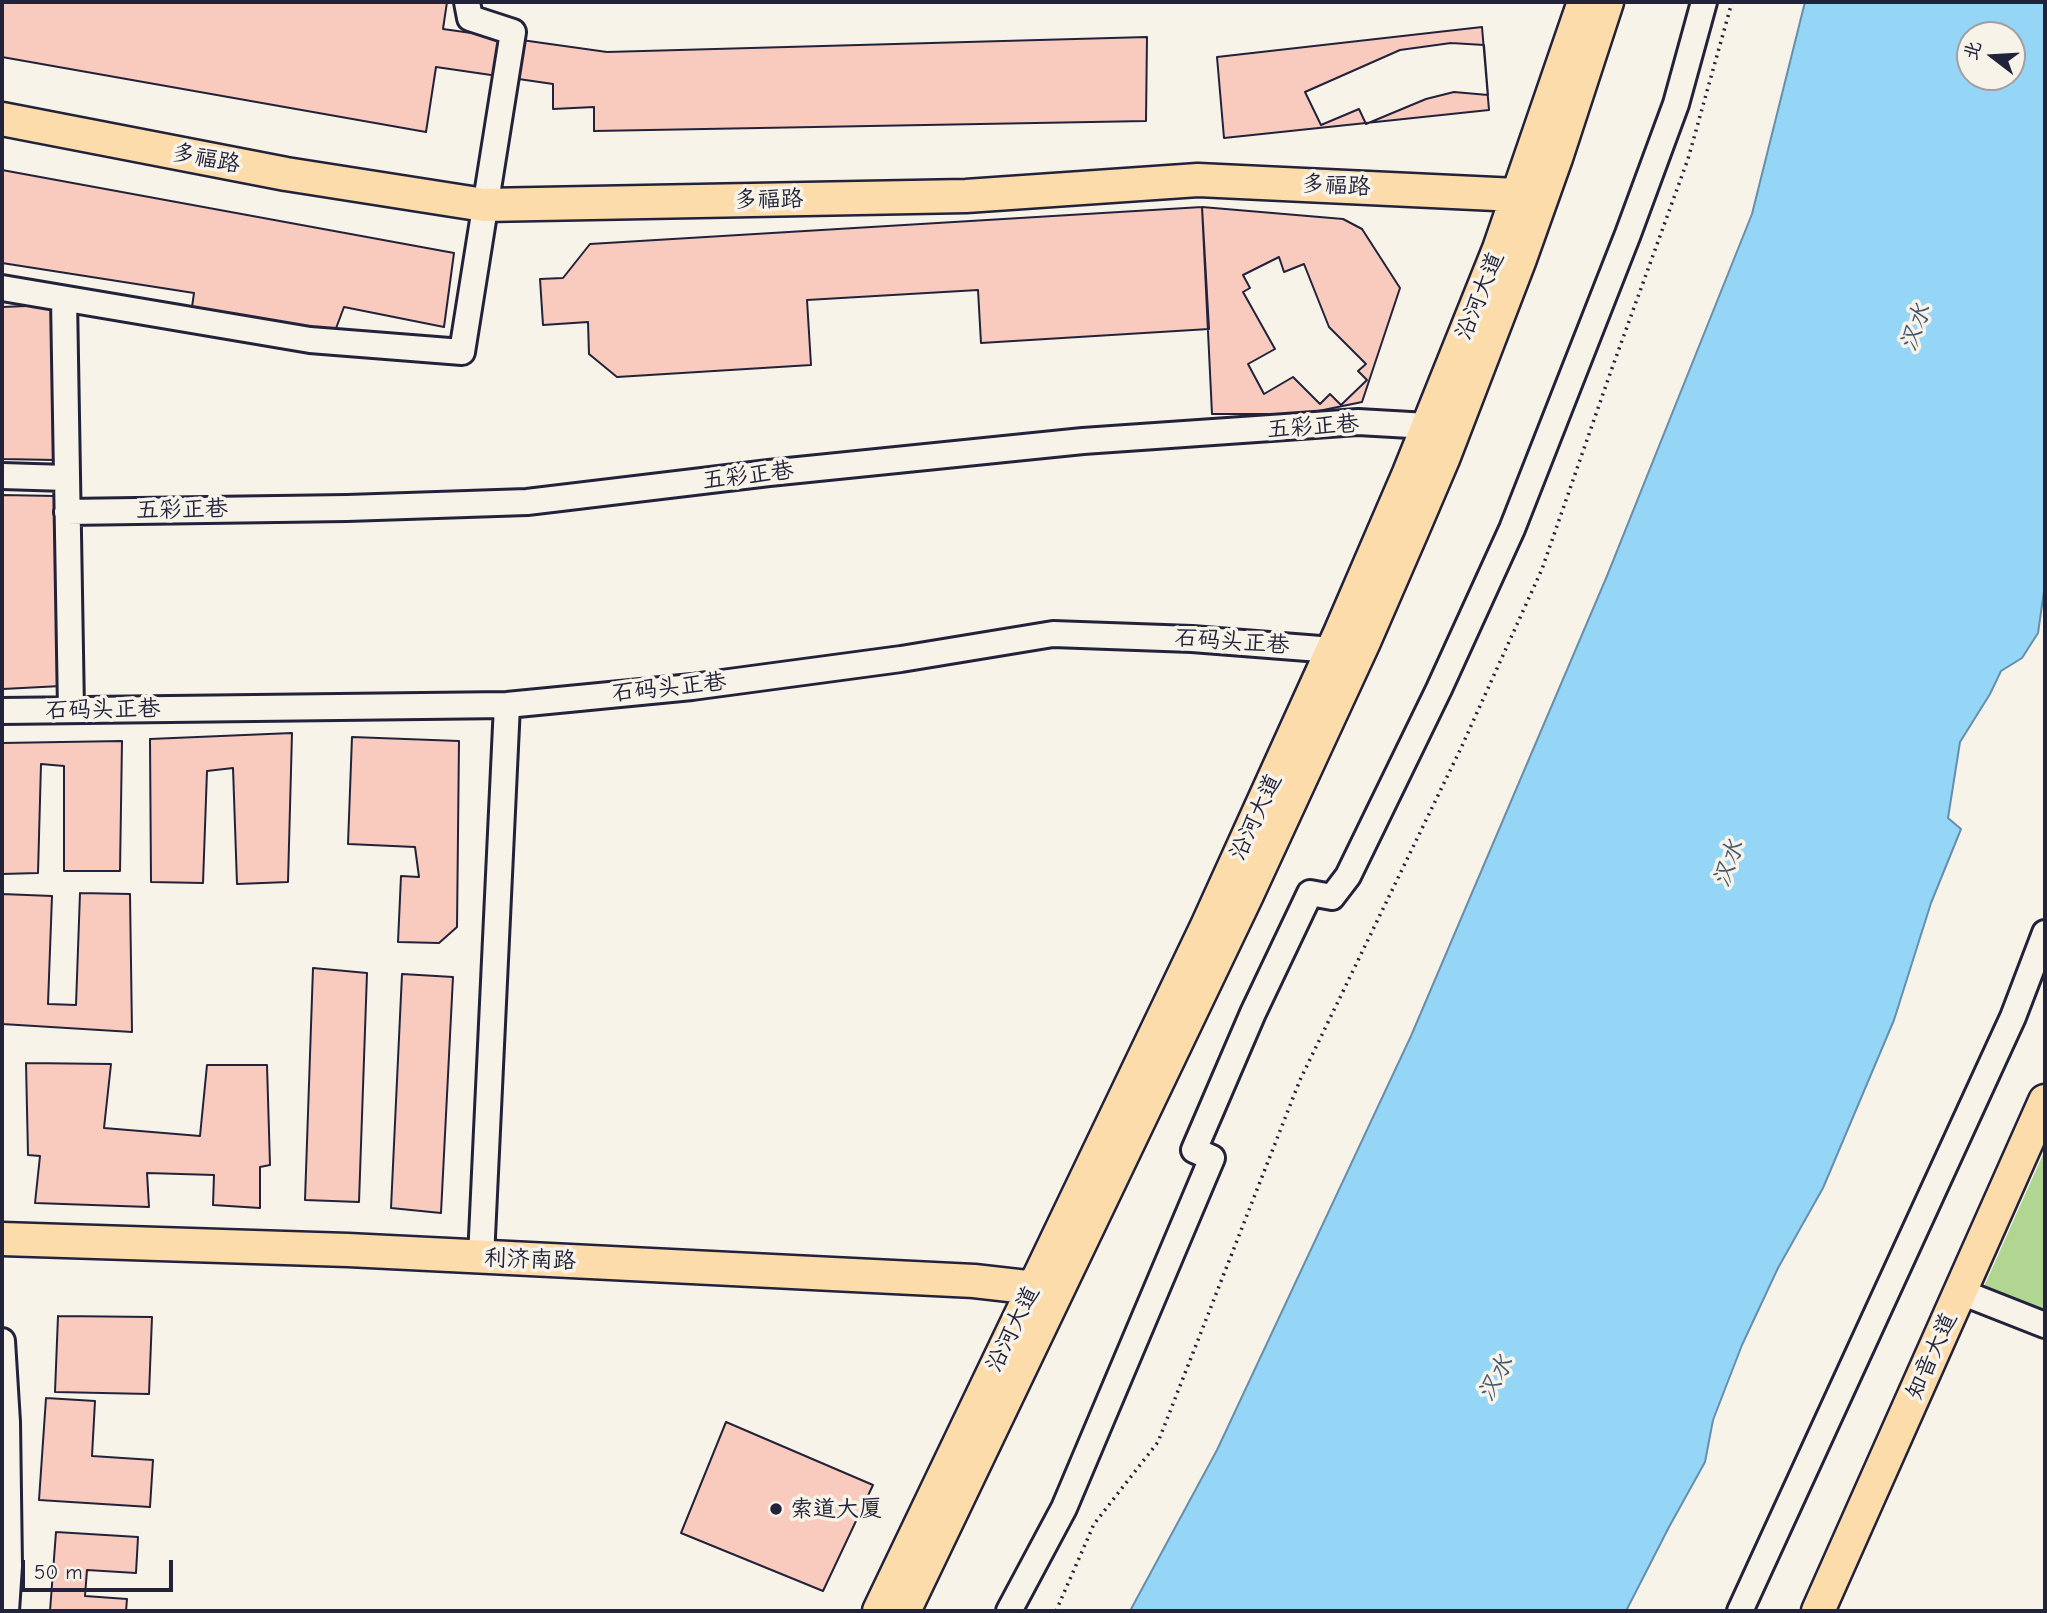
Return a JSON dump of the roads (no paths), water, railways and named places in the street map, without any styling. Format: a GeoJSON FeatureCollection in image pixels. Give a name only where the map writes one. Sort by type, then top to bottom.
{"type":"FeatureCollection","features":[{"type":"Feature","properties":{"kind":"main road","name":"沿河大道"},"geometry":{"type":"LineString","coordinates":[[879,1611],[1246,897],[1363,644],[1443,460],[1530,194],[1584,2]]}},
{"type":"Feature","properties":{"kind":"main road","name":"沿河大道"},"geometry":{"type":"LineString","coordinates":[[904,1611],[1207,926],[1333,650],[1499,249],[1530,194],[1607,2]]}},
{"type":"Feature","properties":{"kind":"main road","name":"多福路"},"geometry":{"type":"LineString","coordinates":[[2,119],[286,174],[484,205],[966,195],[1198,180],[1530,194]]}},
{"type":"Feature","properties":{"kind":"main road","name":"知音大道"},"geometry":{"type":"LineString","coordinates":[[1818,1611],[2045,1101]]}},
{"type":"Feature","properties":{"kind":"main road","name":"利济南路"},"geometry":{"type":"LineString","coordinates":[[2,1238],[348,1250],[974,1281],[1046,1289]]}},
{"type":"Feature","properties":{"kind":"street"},"geometry":{"type":"LineString","coordinates":[[2,288],[310,340],[462,352],[513,32],[470,18],[467,2]]}},
{"type":"Feature","properties":{"kind":"street"},"geometry":{"type":"LineString","coordinates":[[1009,1611],[1065,1508],[1212,1158],[1194,1150],[1253,1013],[1310,893],[1332,897],[1348,877],[1439,689],[1511,529],[1623,247],[1666,130],[1704,2]]}},
{"type":"Feature","properties":{"kind":"street"},"geometry":{"type":"LineString","coordinates":[[64,299],[71,710]]}},
{"type":"Feature","properties":{"kind":"street","name":"五彩正巷"},"geometry":{"type":"LineString","coordinates":[[67,512],[527,502],[769,473],[1083,442],[1358,422],[1428,426]]}},
{"type":"Feature","properties":{"kind":"street"},"geometry":{"type":"LineString","coordinates":[[2,476],[66,478]]}},
{"type":"Feature","properties":{"kind":"street","name":"石码头正巷"},"geometry":{"type":"LineString","coordinates":[[2,711],[507,705],[692,687],[901,659],[1053,634],[1192,639],[1333,650]]}},
{"type":"Feature","properties":{"kind":"street"},"geometry":{"type":"LineString","coordinates":[[481,1258],[507,705]]}},
{"type":"Feature","properties":{"kind":"street"},"geometry":{"type":"LineString","coordinates":[[1740,1611],[2013,1017],[2045,933]]}},
{"type":"Feature","properties":{"kind":"street"},"geometry":{"type":"LineString","coordinates":[[1961,1292],[2045,1325]]}},
{"type":"Feature","properties":{"kind":"street"},"geometry":{"type":"LineString","coordinates":[[2,1341],[9,1566],[6,1611]]}},
{"type":"Feature","properties":{"kind":"water","name":"汉水"},"geometry":{"type":"Polygon","coordinates":[[[1805,2],[2045,2],[2045,584],[2038,633],[2022,658],[2001,671],[1960,742],[1948,818],[1961,829],[1931,903],[1894,1020],[1823,1188],[1778,1268],[1742,1345],[1713,1420],[1705,1462],[1626,1611],[1130,1611],[1217,1450],[1411,1036],[1607,576],[1752,214],[1805,2]]]}},
{"type":"Feature","properties":{"kind":"place","name":"索道大厦"},"geometry":{"type":"Point","coordinates":[776,1509]}}]}
